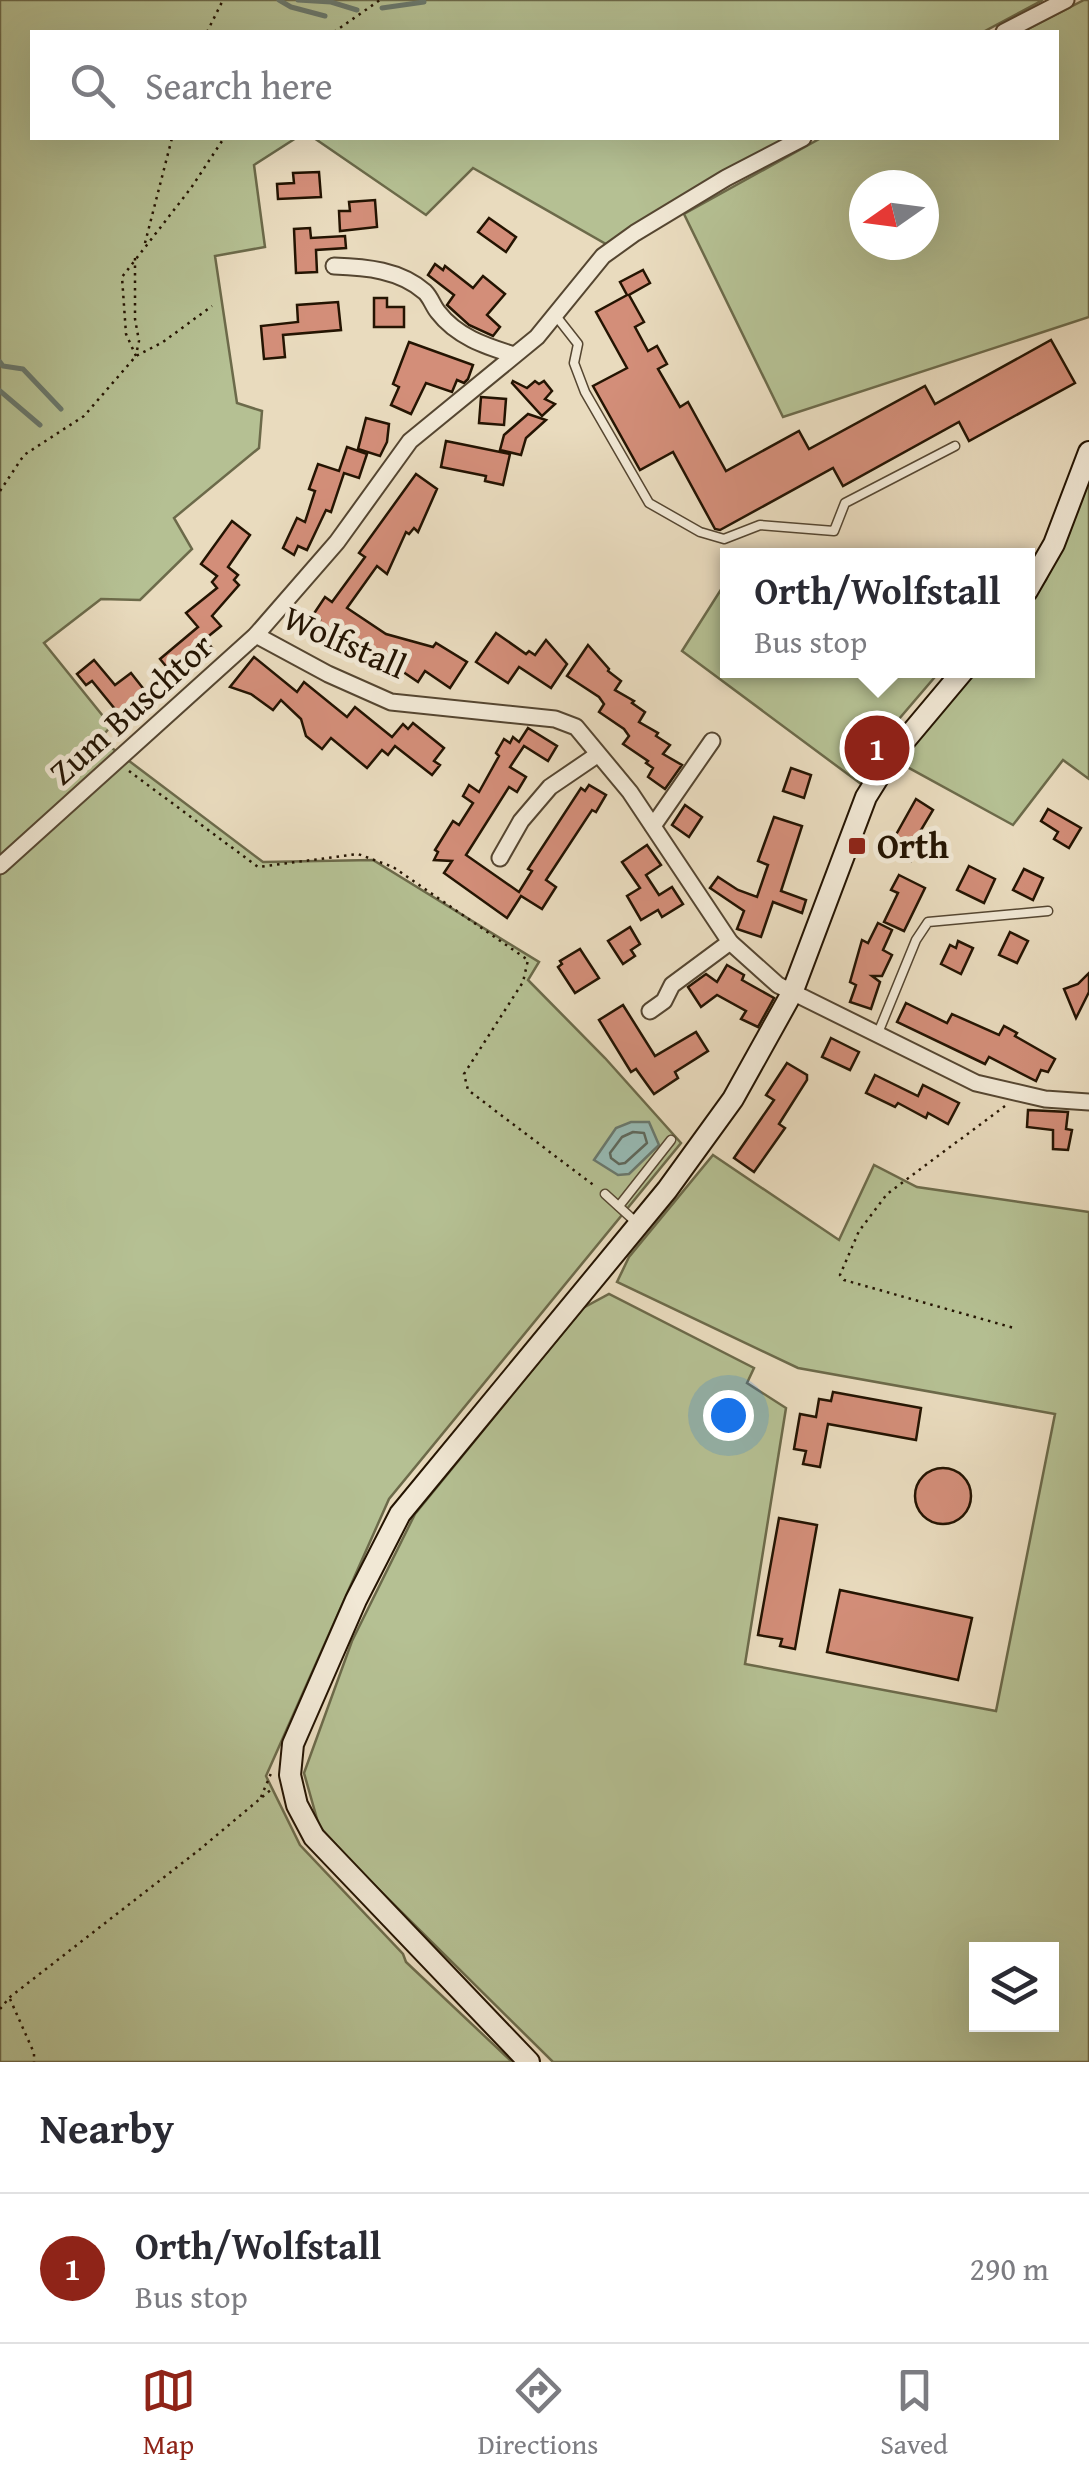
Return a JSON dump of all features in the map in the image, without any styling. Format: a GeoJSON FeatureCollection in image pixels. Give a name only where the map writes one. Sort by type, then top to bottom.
{"type":"FeatureCollection","features":[{"type":"Feature","properties":{"kind":"main road"},"geometry":{"type":"LineString","coordinates":[[1035,577],[1054,544],[1089,452]]}},
{"type":"Feature","properties":{"kind":"main road"},"geometry":{"type":"LineString","coordinates":[[529,2062],[314,1837],[297,1805],[290,1775],[293,1744],[356,1600],[400,1514],[697,1152],[733,1099],[792,993],[866,797],[891,757],[957,678]]}},
{"type":"Feature","properties":{"kind":"street"},"geometry":{"type":"LineString","coordinates":[[1008,30],[1066,0]]}},
{"type":"Feature","properties":{"kind":"street","name":"Wolfstall"},"geometry":{"type":"LineString","coordinates":[[792,993],[730,942],[630,792],[576,727],[554,718],[391,702],[256,635],[337,542],[410,440],[538,337],[596,264],[614,248],[726,178],[799,140]]}},
{"type":"Feature","properties":{"kind":"street"},"geometry":{"type":"LineString","coordinates":[[334,266],[366,267],[400,276],[427,294],[439,314],[464,335],[484,346],[514,354]]}},
{"type":"Feature","properties":{"kind":"street","name":"Zum Buschtor"},"geometry":{"type":"LineString","coordinates":[[0,866],[256,635]]}},
{"type":"Feature","properties":{"kind":"street"},"geometry":{"type":"LineString","coordinates":[[653,826],[712,741]]}},
{"type":"Feature","properties":{"kind":"street"},"geometry":{"type":"LineString","coordinates":[[500,858],[521,821],[550,787],[597,755]]}},
{"type":"Feature","properties":{"kind":"street"},"geometry":{"type":"LineString","coordinates":[[650,1011],[664,1001],[672,984],[730,942]]}},
{"type":"Feature","properties":{"kind":"street"},"geometry":{"type":"LineString","coordinates":[[792,993],[976,1083],[1044,1099],[1089,1102]]}},
{"type":"Feature","properties":{"kind":"lane"},"geometry":{"type":"LineString","coordinates":[[556,316],[578,344],[574,363],[585,392],[649,503],[700,532],[724,539],[760,525],[834,531],[846,503],[955,446]]}},
{"type":"Feature","properties":{"kind":"lane"},"geometry":{"type":"LineString","coordinates":[[878,1033],[916,940],[928,922],[1048,911]]}},
{"type":"Feature","properties":{"kind":"lane"},"geometry":{"type":"LineString","coordinates":[[619,1206],[671,1140]]}},
{"type":"Feature","properties":{"kind":"lane"},"geometry":{"type":"LineString","coordinates":[[605,1194],[638,1224]]}},
{"type":"Feature","properties":{"kind":"path"},"geometry":{"type":"LineString","coordinates":[[208,30],[223,0]]}},
{"type":"Feature","properties":{"kind":"path"},"geometry":{"type":"LineString","coordinates":[[337,30],[380,0]]}},
{"type":"Feature","properties":{"kind":"path"},"geometry":{"type":"LineString","coordinates":[[145,245],[171,140]]}},
{"type":"Feature","properties":{"kind":"path"},"geometry":{"type":"LineString","coordinates":[[136,356],[126,334],[122,277],[223,140]]}},
{"type":"Feature","properties":{"kind":"path"},"geometry":{"type":"LineString","coordinates":[[135,258],[139,341],[136,356]]}},
{"type":"Feature","properties":{"kind":"path"},"geometry":{"type":"LineString","coordinates":[[0,491],[24,456],[84,416],[136,356],[163,342],[212,306]]}},
{"type":"Feature","properties":{"kind":"path"},"geometry":{"type":"LineString","coordinates":[[118,762],[258,868],[358,854],[393,867],[528,960],[523,982],[464,1074],[468,1090],[605,1194]]}},
{"type":"Feature","properties":{"kind":"path"},"geometry":{"type":"LineString","coordinates":[[1014,1092],[1005,1106],[887,1194],[860,1231],[840,1274],[844,1280],[1014,1328]]}},
{"type":"Feature","properties":{"kind":"path"},"geometry":{"type":"LineString","coordinates":[[0,2010],[10,1997],[290,1775]]}},
{"type":"Feature","properties":{"kind":"path"},"geometry":{"type":"LineString","coordinates":[[10,1997],[34,2053],[34,2062]]}},
{"type":"Feature","properties":{"kind":"green space"},"geometry":{"type":"Polygon","coordinates":[[[0,0],[1043,0],[987,30],[30,30],[30,140],[293,140],[254,165],[265,247],[215,256],[237,403],[262,411],[259,448],[174,518],[192,549],[140,600],[101,599],[44,643],[111,726],[100,739],[263,862],[373,860],[539,962],[528,980],[681,1143],[389,1499],[266,1776],[300,1845],[403,1954],[406,1962],[512,2062],[0,2062],[0,0]]]}},
{"type":"Feature","properties":{"kind":"green space"},"geometry":{"type":"Polygon","coordinates":[[[1089,0],[1089,317],[783,417],[684,214],[817,140],[1059,140],[1059,30],[1026,30],[1089,0]]]}},
{"type":"Feature","properties":{"kind":"green space"},"geometry":{"type":"Polygon","coordinates":[[[317,140],[784,140],[723,172],[606,244],[473,168],[426,215],[317,140]]]}},
{"type":"Feature","properties":{"kind":"green space"},"geometry":{"type":"Polygon","coordinates":[[[1089,474],[1089,779],[1063,760],[1013,825],[900,763],[968,678],[1035,678],[1035,594],[1046,580],[1089,474]]]}},
{"type":"Feature","properties":{"kind":"green space"},"geometry":{"type":"Polygon","coordinates":[[[720,591],[720,678],[934,678],[893,726],[861,784],[682,651],[720,591]]]}},
{"type":"Feature","properties":{"kind":"green space"},"geometry":{"type":"Polygon","coordinates":[[[713,1155],[839,1240],[874,1165],[917,1187],[1089,1212],[1089,2062],[553,2062],[319,1826],[304,1773],[352,1641],[415,1514],[583,1308],[609,1294],[754,1368],[747,1383],[786,1408],[745,1664],[996,1711],[1055,1414],[798,1368],[617,1282],[629,1257],[713,1155]]]}},
{"type":"Feature","properties":{"kind":"water"},"geometry":{"type":"Polygon","coordinates":[[[631,1122],[649,1122],[659,1145],[629,1174],[618,1175],[594,1160],[616,1128],[631,1122]]]}},
{"type":"Feature","properties":{"kind":"building"},"geometry":{"type":"Polygon","coordinates":[[[319,172],[321,197],[278,199],[277,184],[294,183],[293,173],[319,172]]]}},
{"type":"Feature","properties":{"kind":"building"},"geometry":{"type":"Polygon","coordinates":[[[375,200],[377,227],[340,231],[339,211],[350,211],[349,202],[375,200]]]}},
{"type":"Feature","properties":{"kind":"building"},"geometry":{"type":"Polygon","coordinates":[[[489,218],[516,237],[506,252],[478,232],[489,218]]]}},
{"type":"Feature","properties":{"kind":"building"},"geometry":{"type":"Polygon","coordinates":[[[310,228],[311,238],[345,236],[346,248],[316,250],[317,272],[296,273],[294,229],[310,228]]]}},
{"type":"Feature","properties":{"kind":"building"},"geometry":{"type":"Polygon","coordinates":[[[435,264],[443,270],[445,266],[473,288],[483,276],[505,294],[487,315],[500,327],[493,336],[469,325],[447,305],[454,295],[428,275],[435,264]]]}},
{"type":"Feature","properties":{"kind":"building"},"geometry":{"type":"Polygon","coordinates":[[[643,270],[650,283],[629,295],[644,322],[635,327],[648,351],[657,346],[667,364],[658,369],[680,407],[688,402],[726,471],[799,431],[809,449],[925,386],[935,404],[1051,340],[1075,383],[969,441],[959,422],[843,486],[833,468],[720,530],[715,529],[673,452],[640,470],[593,386],[627,368],[596,312],[627,295],[620,282],[643,270]]]}},
{"type":"Feature","properties":{"kind":"building"},"geometry":{"type":"Polygon","coordinates":[[[374,298],[387,298],[387,307],[404,307],[404,327],[374,327],[374,298]]]}},
{"type":"Feature","properties":{"kind":"building"},"geometry":{"type":"Polygon","coordinates":[[[338,302],[341,330],[283,335],[285,357],[264,359],[261,326],[298,322],[297,305],[338,302]]]}},
{"type":"Feature","properties":{"kind":"building"},"geometry":{"type":"Polygon","coordinates":[[[409,342],[473,365],[468,379],[464,383],[457,380],[452,392],[426,383],[411,414],[391,405],[399,387],[393,384],[409,342]]]}},
{"type":"Feature","properties":{"kind":"building"},"geometry":{"type":"Polygon","coordinates":[[[513,381],[527,388],[535,381],[544,381],[552,391],[545,399],[555,404],[542,416],[513,381]]]}},
{"type":"Feature","properties":{"kind":"building"},"geometry":{"type":"Polygon","coordinates":[[[481,397],[506,399],[504,425],[479,423],[481,397]]]}},
{"type":"Feature","properties":{"kind":"building"},"geometry":{"type":"Polygon","coordinates":[[[528,414],[546,420],[526,438],[521,455],[500,450],[504,435],[528,414]]]}},
{"type":"Feature","properties":{"kind":"building"},"geometry":{"type":"Polygon","coordinates":[[[366,418],[389,424],[380,456],[358,449],[366,418]]]}},
{"type":"Feature","properties":{"kind":"building"},"geometry":{"type":"Polygon","coordinates":[[[446,441],[510,454],[503,485],[485,481],[486,476],[441,467],[446,441]]]}},
{"type":"Feature","properties":{"kind":"building"},"geometry":{"type":"Polygon","coordinates":[[[347,447],[367,454],[359,478],[344,473],[331,512],[326,510],[307,550],[298,546],[294,555],[283,548],[297,518],[305,522],[315,491],[309,489],[318,464],[339,471],[347,447]]]}},
{"type":"Feature","properties":{"kind":"building"},"geometry":{"type":"Polygon","coordinates":[[[416,474],[437,489],[418,532],[414,528],[409,534],[406,532],[387,574],[377,566],[347,608],[386,634],[433,647],[436,643],[467,662],[450,688],[425,671],[418,682],[387,661],[382,668],[343,642],[339,647],[314,630],[320,620],[313,615],[325,597],[332,602],[365,557],[359,553],[416,474]]]}},
{"type":"Feature","properties":{"kind":"building"},"geometry":{"type":"Polygon","coordinates":[[[232,521],[250,535],[228,567],[238,575],[234,580],[239,585],[212,616],[221,626],[205,639],[212,648],[175,677],[160,659],[198,627],[186,613],[217,588],[212,582],[217,576],[201,564],[232,521]]]}},
{"type":"Feature","properties":{"kind":"building"},"geometry":{"type":"Polygon","coordinates":[[[496,633],[526,654],[529,651],[535,655],[546,640],[567,664],[551,688],[519,667],[508,683],[476,662],[496,633]]]}},
{"type":"Feature","properties":{"kind":"building"},"geometry":{"type":"Polygon","coordinates":[[[588,645],[621,681],[615,690],[645,712],[639,722],[670,745],[663,754],[682,765],[665,789],[648,777],[653,768],[648,761],[623,744],[629,736],[624,729],[599,712],[604,704],[599,697],[567,676],[588,645]]]}},
{"type":"Feature","properties":{"kind":"building"},"geometry":{"type":"Polygon","coordinates":[[[254,657],[297,692],[304,682],[347,717],[355,707],[392,737],[403,724],[408,729],[413,723],[444,748],[434,761],[440,765],[432,775],[395,746],[388,755],[382,750],[367,768],[331,738],[322,749],[306,736],[301,719],[281,700],[273,710],[251,694],[230,687],[254,657]]]}},
{"type":"Feature","properties":{"kind":"building"},"geometry":{"type":"Polygon","coordinates":[[[94,660],[115,685],[131,673],[146,692],[119,714],[92,681],[86,685],[77,674],[94,660]]]}},
{"type":"Feature","properties":{"kind":"building"},"geometry":{"type":"Polygon","coordinates":[[[528,728],[557,746],[548,761],[524,746],[510,767],[526,777],[517,792],[509,787],[466,855],[519,892],[532,871],[528,869],[581,788],[585,791],[589,785],[606,795],[546,880],[556,887],[542,909],[521,896],[507,918],[444,873],[452,861],[434,860],[438,852],[435,850],[453,821],[459,825],[473,803],[463,796],[469,785],[479,792],[504,739],[510,743],[513,737],[519,742],[528,728]]]}},
{"type":"Feature","properties":{"kind":"building"},"geometry":{"type":"Polygon","coordinates":[[[791,768],[811,775],[804,798],[783,791],[791,768]]]}},
{"type":"Feature","properties":{"kind":"building"},"geometry":{"type":"Polygon","coordinates":[[[916,799],[933,810],[915,840],[920,843],[911,861],[888,849],[916,799]]]}},
{"type":"Feature","properties":{"kind":"building"},"geometry":{"type":"Polygon","coordinates":[[[685,805],[702,817],[689,837],[672,825],[685,805]]]}},
{"type":"Feature","properties":{"kind":"building"},"geometry":{"type":"Polygon","coordinates":[[[1048,809],[1081,828],[1069,848],[1054,839],[1058,832],[1041,821],[1048,809]]]}},
{"type":"Feature","properties":{"kind":"building"},"geometry":{"type":"Polygon","coordinates":[[[774,817],[802,826],[781,891],[806,900],[802,913],[773,902],[761,937],[737,929],[744,911],[710,888],[718,877],[757,897],[768,865],[758,861],[774,817]]]}},
{"type":"Feature","properties":{"kind":"building"},"geometry":{"type":"Polygon","coordinates":[[[647,845],[661,865],[646,875],[659,895],[672,887],[683,904],[662,917],[658,910],[641,920],[627,896],[640,888],[622,862],[647,845]]]}},
{"type":"Feature","properties":{"kind":"building"},"geometry":{"type":"Polygon","coordinates":[[[969,866],[995,879],[984,903],[957,890],[969,866]]]}},
{"type":"Feature","properties":{"kind":"building"},"geometry":{"type":"Polygon","coordinates":[[[1024,869],[1043,878],[1033,900],[1013,890],[1024,869]]]}},
{"type":"Feature","properties":{"kind":"building"},"geometry":{"type":"Polygon","coordinates":[[[899,875],[925,888],[904,931],[884,922],[898,893],[891,890],[899,875]]]}},
{"type":"Feature","properties":{"kind":"building"},"geometry":{"type":"Polygon","coordinates":[[[878,923],[892,930],[883,950],[892,955],[882,976],[872,976],[880,982],[871,1009],[850,1002],[856,985],[850,982],[862,940],[868,943],[878,923]]]}},
{"type":"Feature","properties":{"kind":"building"},"geometry":{"type":"Polygon","coordinates":[[[630,927],[640,944],[631,950],[635,956],[623,964],[608,941],[630,927]]]}},
{"type":"Feature","properties":{"kind":"building"},"geometry":{"type":"Polygon","coordinates":[[[1010,932],[1028,941],[1017,963],[999,955],[1010,932]]]}},
{"type":"Feature","properties":{"kind":"building"},"geometry":{"type":"Polygon","coordinates":[[[958,941],[973,948],[961,974],[941,964],[950,945],[956,948],[958,941]]]}},
{"type":"Feature","properties":{"kind":"building"},"geometry":{"type":"Polygon","coordinates":[[[580,949],[599,978],[575,993],[558,967],[560,961],[580,949]]]}},
{"type":"Feature","properties":{"kind":"building"},"geometry":{"type":"Polygon","coordinates":[[[727,965],[744,975],[742,980],[774,998],[758,1027],[741,1019],[746,1011],[717,995],[701,1007],[688,987],[706,974],[717,982],[727,965]]]}},
{"type":"Feature","properties":{"kind":"building"},"geometry":{"type":"Polygon","coordinates":[[[1089,973],[1089,992],[1076,1018],[1064,989],[1078,984],[1089,973]]]}},
{"type":"Feature","properties":{"kind":"building"},"geometry":{"type":"Polygon","coordinates":[[[906,1003],[947,1023],[952,1014],[999,1035],[1004,1026],[1055,1059],[1048,1072],[1041,1070],[1036,1081],[989,1057],[985,1064],[897,1022],[906,1003]]]}},
{"type":"Feature","properties":{"kind":"building"},"geometry":{"type":"Polygon","coordinates":[[[623,1005],[655,1056],[696,1032],[708,1051],[675,1072],[678,1078],[654,1094],[636,1069],[631,1072],[599,1020],[623,1005]]]}},
{"type":"Feature","properties":{"kind":"building"},"geometry":{"type":"Polygon","coordinates":[[[831,1038],[859,1052],[850,1070],[822,1057],[831,1038]]]}},
{"type":"Feature","properties":{"kind":"building"},"geometry":{"type":"Polygon","coordinates":[[[787,1063],[807,1075],[807,1080],[779,1124],[785,1128],[754,1172],[734,1158],[774,1100],[766,1095],[787,1063]]]}},
{"type":"Feature","properties":{"kind":"building"},"geometry":{"type":"Polygon","coordinates":[[[875,1075],[918,1096],[923,1085],[959,1103],[948,1124],[928,1113],[926,1118],[898,1103],[895,1107],[866,1093],[875,1075]]]}},
{"type":"Feature","properties":{"kind":"building"},"geometry":{"type":"Polygon","coordinates":[[[1028,1110],[1068,1112],[1066,1129],[1072,1130],[1068,1150],[1053,1149],[1053,1130],[1027,1127],[1028,1110]]]}},
{"type":"Feature","properties":{"kind":"building"},"geometry":{"type":"Polygon","coordinates":[[[833,1392],[921,1408],[916,1440],[828,1424],[820,1467],[803,1464],[806,1451],[794,1449],[800,1414],[816,1417],[819,1399],[831,1401],[833,1392]]]}},
{"type":"Feature","properties":{"kind":"building"},"geometry":{"type":"Polygon","coordinates":[[[943,1468],[963,1476],[971,1496],[963,1516],[943,1524],[923,1516],[915,1496],[923,1476],[943,1468]]]}},
{"type":"Feature","properties":{"kind":"building"},"geometry":{"type":"Polygon","coordinates":[[[779,1518],[817,1525],[795,1649],[780,1646],[782,1639],[758,1635],[779,1518]]]}},
{"type":"Feature","properties":{"kind":"building"},"geometry":{"type":"Polygon","coordinates":[[[840,1590],[972,1618],[958,1680],[827,1652],[840,1590]]]}},
{"type":"Feature","properties":{"kind":"waterway"},"geometry":{"type":"LineString","coordinates":[[279,0],[325,16]]}},
{"type":"Feature","properties":{"kind":"waterway"},"geometry":{"type":"LineString","coordinates":[[298,0],[331,2],[357,10]]}},
{"type":"Feature","properties":{"kind":"waterway"},"geometry":{"type":"LineString","coordinates":[[382,8],[424,2]]}},
{"type":"Feature","properties":{"kind":"waterway"},"geometry":{"type":"LineString","coordinates":[[0,362],[23,369],[61,409]]}},
{"type":"Feature","properties":{"kind":"waterway"},"geometry":{"type":"LineString","coordinates":[[0,391],[40,425]]}},
{"type":"Feature","properties":{"kind":"place","name":"Orth/Wolfstall"},"geometry":{"type":"Point","coordinates":[877,748]}},
{"type":"Feature","properties":{"kind":"place","name":"Orth"},"geometry":{"type":"Point","coordinates":[857,846]}}]}
